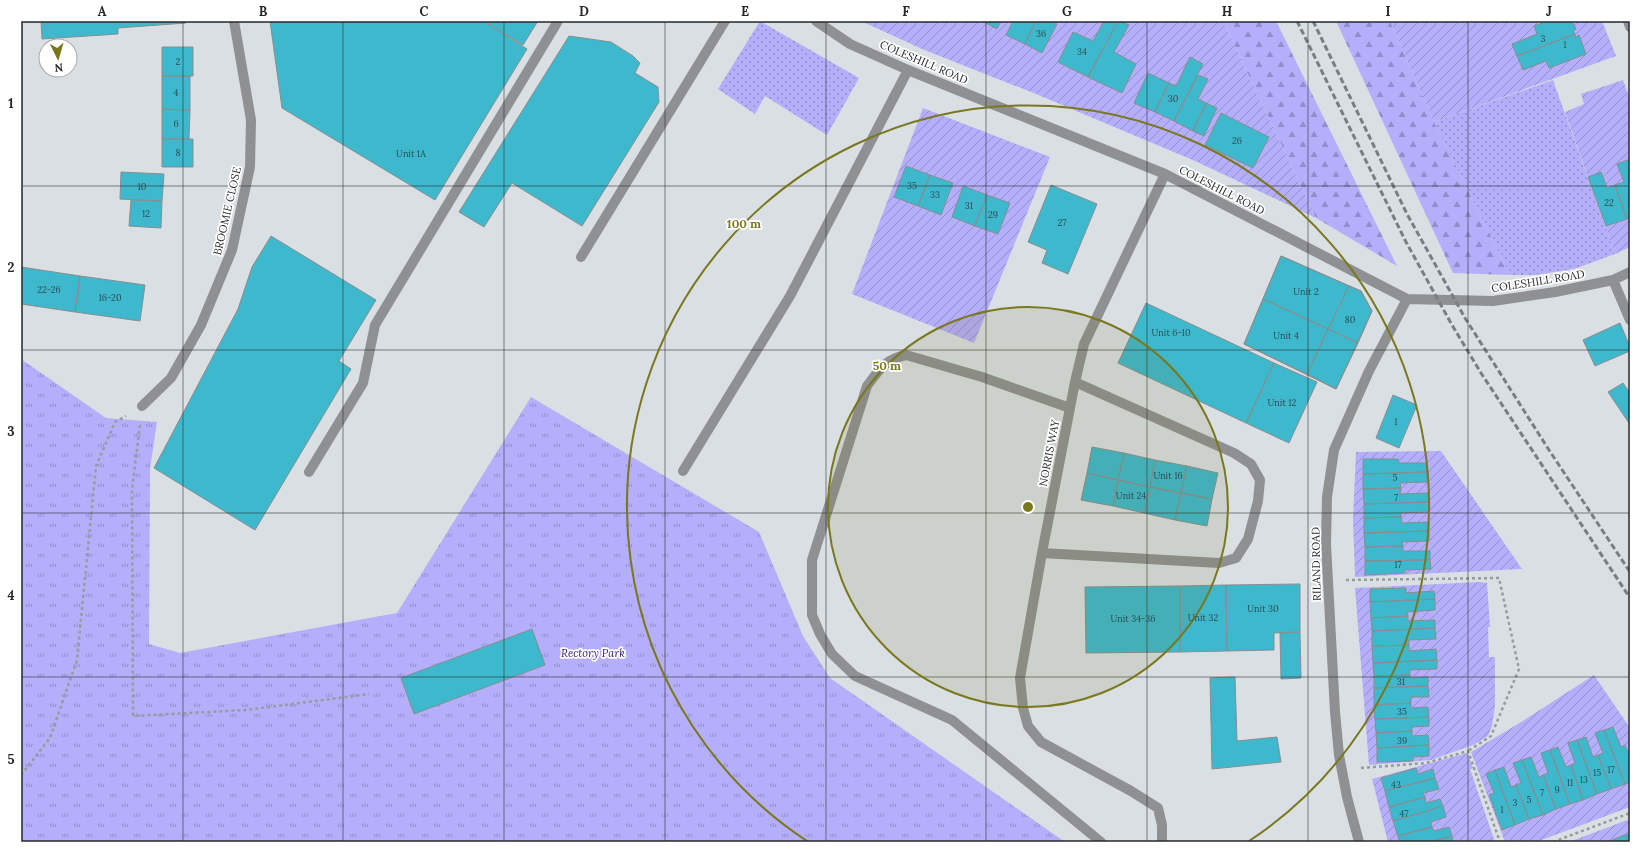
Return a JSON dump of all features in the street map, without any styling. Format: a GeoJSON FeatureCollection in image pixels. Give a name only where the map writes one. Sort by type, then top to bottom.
{"type":"FeatureCollection","features":[{"type":"Feature","properties":{"kind":"street","name":"BROOMIE CLOSE"},"geometry":{"type":"LineString","coordinates":[[142,406],[171,378],[201,325],[232,250],[250,167],[250,120],[234,21]]}},
{"type":"Feature","properties":{"kind":"street"},"geometry":{"type":"LineString","coordinates":[[309,472],[363,383],[375,325],[558,21]]}},
{"type":"Feature","properties":{"kind":"street"},"geometry":{"type":"LineString","coordinates":[[581,257],[725,21]]}},
{"type":"Feature","properties":{"kind":"street","name":"COLESHILL ROAD"},"geometry":{"type":"LineString","coordinates":[[816,21],[850,44],[908,70],[1165,174],[1407,299],[1494,301],[1555,292],[1613,280],[1630,272]]}},
{"type":"Feature","properties":{"kind":"street"},"geometry":{"type":"LineString","coordinates":[[1628,21],[1630,26]]}},
{"type":"Feature","properties":{"kind":"street"},"geometry":{"type":"LineString","coordinates":[[683,472],[790,296],[908,70]]}},
{"type":"Feature","properties":{"kind":"street","name":"NORRIS WAY"},"geometry":{"type":"LineString","coordinates":[[1162,842],[1162,825],[1158,808],[1131,791],[1040,742],[1028,726],[1023,708],[1020,678],[1042,553],[1075,382],[1084,344],[1165,174]]}},
{"type":"Feature","properties":{"kind":"street"},"geometry":{"type":"LineString","coordinates":[[1613,280],[1630,320]]}},
{"type":"Feature","properties":{"kind":"street","name":"RILAND ROAD"},"geometry":{"type":"LineString","coordinates":[[1359,842],[1347,797],[1335,712],[1326,544],[1327,496],[1334,450],[1369,371],[1407,299]]}},
{"type":"Feature","properties":{"kind":"street"},"geometry":{"type":"LineString","coordinates":[[1070,408],[982,377],[906,355],[894,358],[881,368],[867,386],[812,560],[812,615],[820,634],[832,654],[855,676],[952,720],[1101,842]]}},
{"type":"Feature","properties":{"kind":"street"},"geometry":{"type":"LineString","coordinates":[[1042,553],[1219,563],[1236,558],[1240,552],[1248,539],[1258,501],[1260,480],[1251,464],[1234,453],[1075,382]]}},
{"type":"Feature","properties":{"kind":"path"},"geometry":{"type":"LineString","coordinates":[[142,406],[132,489],[133,716],[246,710],[369,694]]}},
{"type":"Feature","properties":{"kind":"path"},"geometry":{"type":"LineString","coordinates":[[21,775],[50,738],[77,660],[96,466],[115,422],[142,406]]}},
{"type":"Feature","properties":{"kind":"path"},"geometry":{"type":"LineString","coordinates":[[1328,581],[1499,578],[1519,669],[1492,736],[1468,751],[1426,763],[1342,769]]}},
{"type":"Feature","properties":{"kind":"path"},"geometry":{"type":"LineString","coordinates":[[1468,751],[1500,842]]}},
{"type":"Feature","properties":{"kind":"path"},"geometry":{"type":"LineString","coordinates":[[1552,842],[1630,813]]}},
{"type":"Feature","properties":{"kind":"green space"},"geometry":{"type":"Polygon","coordinates":[[[760,21],[859,78],[827,135],[765,96],[755,114],[718,89],[760,21]]]}},
{"type":"Feature","properties":{"kind":"green space"},"geometry":{"type":"Polygon","coordinates":[[[861,21],[1223,21],[1316,218],[1195,161],[1036,94],[922,49],[861,21]]]}},
{"type":"Feature","properties":{"kind":"green space"},"geometry":{"type":"Polygon","coordinates":[[[1223,21],[1276,21],[1397,266],[1316,218],[1223,21]]]}},
{"type":"Feature","properties":{"kind":"green space"},"geometry":{"type":"Polygon","coordinates":[[[1336,21],[1390,21],[1434,122],[1510,275],[1453,273],[1336,21]]]}},
{"type":"Feature","properties":{"kind":"green space"},"geometry":{"type":"Polygon","coordinates":[[[1390,21],[1602,21],[1616,56],[1434,122],[1390,21]]]}},
{"type":"Feature","properties":{"kind":"green space"},"geometry":{"type":"Polygon","coordinates":[[[1553,80],[1615,254],[1574,269],[1535,275],[1510,275],[1434,122],[1553,80]]]}},
{"type":"Feature","properties":{"kind":"green space"},"geometry":{"type":"Polygon","coordinates":[[[1623,80],[1630,99],[1630,247],[1615,254],[1565,112],[1584,104],[1581,94],[1623,80]]]}},
{"type":"Feature","properties":{"kind":"green space"},"geometry":{"type":"Polygon","coordinates":[[[923,108],[1050,157],[974,343],[852,294],[923,108]]]}},
{"type":"Feature","properties":{"kind":"green space","name":"Rectory Park"},"geometry":{"type":"Polygon","coordinates":[[[21,359],[106,418],[157,422],[150,469],[149,644],[180,653],[397,613],[531,397],[759,532],[803,636],[830,678],[1065,842],[21,842],[21,359]]]}},
{"type":"Feature","properties":{"kind":"green space"},"geometry":{"type":"Polygon","coordinates":[[[1441,451],[1522,569],[1355,577],[1353,519],[1356,452],[1441,451]]]}},
{"type":"Feature","properties":{"kind":"green space"},"geometry":{"type":"Polygon","coordinates":[[[1480,582],[1487,583],[1490,627],[1488,627],[1489,657],[1495,657],[1495,706],[1492,726],[1488,736],[1473,745],[1431,760],[1369,765],[1355,588],[1480,582]]]}},
{"type":"Feature","properties":{"kind":"green space"},"geometry":{"type":"Polygon","coordinates":[[[1594,675],[1630,728],[1630,807],[1536,842],[1505,842],[1471,752],[1523,721],[1594,675]]]}},
{"type":"Feature","properties":{"kind":"green space"},"geometry":{"type":"Polygon","coordinates":[[[1467,753],[1473,768],[1470,769],[1495,842],[1453,842],[1452,836],[1430,842],[1388,842],[1372,779],[1467,753]]]}},
{"type":"Feature","properties":{"kind":"green space"},"geometry":{"type":"Polygon","coordinates":[[[1630,819],[1630,842],[1569,842],[1630,819]]]}},
{"type":"Feature","properties":{"kind":"building"},"geometry":{"type":"Polygon","coordinates":[[[41,21],[186,21],[186,23],[118,28],[118,34],[42,38],[41,21]]]}},
{"type":"Feature","properties":{"kind":"building"},"geometry":{"type":"Polygon","coordinates":[[[270,21],[484,21],[527,49],[435,200],[282,108],[270,21]]]}},
{"type":"Feature","properties":{"kind":"building"},"geometry":{"type":"Polygon","coordinates":[[[484,21],[538,21],[523,45],[484,21]]]}},
{"type":"Feature","properties":{"kind":"building"},"geometry":{"type":"Polygon","coordinates":[[[982,21],[1001,21],[997,29],[982,21]]]}},
{"type":"Feature","properties":{"kind":"building"},"geometry":{"type":"Polygon","coordinates":[[[1013,21],[1036,21],[1025,44],[1006,35],[1013,21]]]}},
{"type":"Feature","properties":{"kind":"building"},"geometry":{"type":"Polygon","coordinates":[[[1036,21],[1051,21],[1057,24],[1042,53],[1025,44],[1036,21]]]}},
{"type":"Feature","properties":{"kind":"building"},"geometry":{"type":"Polygon","coordinates":[[[1104,21],[1118,21],[1088,77],[1058,62],[1073,32],[1093,41],[1104,21]]]}},
{"type":"Feature","properties":{"kind":"building"},"geometry":{"type":"Polygon","coordinates":[[[1118,21],[1129,25],[1114,52],[1136,64],[1122,93],[1088,77],[1118,21]]]}},
{"type":"Feature","properties":{"kind":"building"},"geometry":{"type":"Polygon","coordinates":[[[1548,21],[1572,21],[1576,29],[1573,31],[1575,34],[1517,56],[1512,44],[1537,34],[1534,26],[1548,21]]]}},
{"type":"Feature","properties":{"kind":"building"},"geometry":{"type":"Polygon","coordinates":[[[1575,34],[1576,37],[1579,35],[1586,54],[1549,68],[1546,61],[1523,70],[1517,56],[1575,34]]]}},
{"type":"Feature","properties":{"kind":"building"},"geometry":{"type":"Polygon","coordinates":[[[569,36],[611,42],[633,56],[640,63],[635,73],[658,87],[659,102],[582,226],[512,183],[484,227],[459,212],[569,36]]]}},
{"type":"Feature","properties":{"kind":"building"},"geometry":{"type":"Polygon","coordinates":[[[162,47],[193,47],[193,76],[162,76],[162,47]]]}},
{"type":"Feature","properties":{"kind":"building"},"geometry":{"type":"Polygon","coordinates":[[[1190,57],[1203,64],[1174,121],[1155,112],[1169,83],[1176,86],[1190,57]]]}},
{"type":"Feature","properties":{"kind":"building"},"geometry":{"type":"Polygon","coordinates":[[[1148,73],[1169,83],[1155,112],[1134,103],[1148,73]]]}},
{"type":"Feature","properties":{"kind":"building"},"geometry":{"type":"Polygon","coordinates":[[[1198,75],[1208,79],[1198,99],[1206,103],[1193,131],[1174,121],[1198,75]]]}},
{"type":"Feature","properties":{"kind":"building"},"geometry":{"type":"Polygon","coordinates":[[[162,76],[190,76],[190,110],[162,109],[162,76]]]}},
{"type":"Feature","properties":{"kind":"building"},"geometry":{"type":"Polygon","coordinates":[[[1206,103],[1217,108],[1204,136],[1193,131],[1206,103]]]}},
{"type":"Feature","properties":{"kind":"building"},"geometry":{"type":"Polygon","coordinates":[[[162,109],[190,110],[189,139],[162,139],[162,109]]]}},
{"type":"Feature","properties":{"kind":"building"},"geometry":{"type":"Polygon","coordinates":[[[1221,113],[1269,137],[1253,168],[1205,145],[1221,113]]]}},
{"type":"Feature","properties":{"kind":"building"},"geometry":{"type":"Polygon","coordinates":[[[162,139],[193,139],[193,167],[162,167],[162,139]]]}},
{"type":"Feature","properties":{"kind":"building"},"geometry":{"type":"Polygon","coordinates":[[[1628,160],[1630,166],[1630,218],[1627,219],[1615,185],[1624,182],[1617,164],[1628,160]]]}},
{"type":"Feature","properties":{"kind":"building"},"geometry":{"type":"Polygon","coordinates":[[[906,166],[930,175],[918,206],[894,197],[906,166]]]}},
{"type":"Feature","properties":{"kind":"building"},"geometry":{"type":"Polygon","coordinates":[[[121,172],[164,174],[162,201],[120,199],[121,172]]]}},
{"type":"Feature","properties":{"kind":"building"},"geometry":{"type":"Polygon","coordinates":[[[1601,172],[1607,188],[1615,185],[1627,219],[1606,226],[1588,177],[1601,172]]]}},
{"type":"Feature","properties":{"kind":"building"},"geometry":{"type":"Polygon","coordinates":[[[930,175],[953,183],[941,215],[918,206],[930,175]]]}},
{"type":"Feature","properties":{"kind":"building"},"geometry":{"type":"Polygon","coordinates":[[[1051,185],[1097,204],[1068,274],[1042,263],[1047,250],[1028,242],[1051,185]]]}},
{"type":"Feature","properties":{"kind":"building"},"geometry":{"type":"Polygon","coordinates":[[[963,186],[987,195],[975,226],[952,217],[963,186]]]}},
{"type":"Feature","properties":{"kind":"building"},"geometry":{"type":"Polygon","coordinates":[[[987,195],[1010,203],[998,234],[975,226],[987,195]]]}},
{"type":"Feature","properties":{"kind":"building"},"geometry":{"type":"Polygon","coordinates":[[[131,200],[162,201],[161,228],[129,226],[131,200]]]}},
{"type":"Feature","properties":{"kind":"building"},"geometry":{"type":"Polygon","coordinates":[[[271,236],[376,300],[339,361],[351,369],[255,530],[154,468],[238,309],[252,267],[271,236]]]}},
{"type":"Feature","properties":{"kind":"building"},"geometry":{"type":"Polygon","coordinates":[[[1281,256],[1361,291],[1372,311],[1336,389],[1244,344],[1281,256]]]}},
{"type":"Feature","properties":{"kind":"building"},"geometry":{"type":"Polygon","coordinates":[[[1281,256],[1349,286],[1328,329],[1263,299],[1281,256]]]}},
{"type":"Feature","properties":{"kind":"building"},"geometry":{"type":"Polygon","coordinates":[[[21,267],[80,276],[75,312],[21,304],[21,267]]]}},
{"type":"Feature","properties":{"kind":"building"},"geometry":{"type":"Polygon","coordinates":[[[80,276],[145,285],[140,321],[75,312],[80,276]]]}},
{"type":"Feature","properties":{"kind":"building"},"geometry":{"type":"Polygon","coordinates":[[[1349,286],[1361,291],[1372,311],[1358,343],[1328,329],[1349,286]]]}},
{"type":"Feature","properties":{"kind":"building"},"geometry":{"type":"Polygon","coordinates":[[[1263,299],[1328,329],[1307,374],[1244,344],[1263,299]]]}},
{"type":"Feature","properties":{"kind":"building"},"geometry":{"type":"Polygon","coordinates":[[[1146,303],[1274,363],[1246,423],[1118,363],[1146,303]]]}},
{"type":"Feature","properties":{"kind":"building"},"geometry":{"type":"Polygon","coordinates":[[[1620,323],[1630,347],[1630,351],[1595,366],[1583,340],[1620,323]]]}},
{"type":"Feature","properties":{"kind":"building"},"geometry":{"type":"Polygon","coordinates":[[[1328,329],[1358,343],[1336,389],[1307,374],[1328,329]]]}},
{"type":"Feature","properties":{"kind":"building"},"geometry":{"type":"Polygon","coordinates":[[[1274,363],[1317,382],[1289,443],[1246,423],[1274,363]]]}},
{"type":"Feature","properties":{"kind":"building"},"geometry":{"type":"Polygon","coordinates":[[[1623,383],[1630,393],[1629,423],[1608,392],[1623,383]]]}},
{"type":"Feature","properties":{"kind":"building"},"geometry":{"type":"Polygon","coordinates":[[[1393,395],[1417,405],[1399,448],[1376,438],[1393,395]]]}},
{"type":"Feature","properties":{"kind":"building"},"geometry":{"type":"Polygon","coordinates":[[[1092,447],[1124,453],[1118,480],[1087,473],[1092,447]]]}},
{"type":"Feature","properties":{"kind":"building"},"geometry":{"type":"Polygon","coordinates":[[[1124,453],[1155,460],[1150,487],[1118,480],[1124,453]]]}},
{"type":"Feature","properties":{"kind":"building"},"geometry":{"type":"Polygon","coordinates":[[[1363,459],[1398,459],[1399,463],[1426,463],[1427,472],[1363,474],[1363,459]]]}},
{"type":"Feature","properties":{"kind":"building"},"geometry":{"type":"Polygon","coordinates":[[[1155,460],[1187,466],[1181,493],[1150,487],[1155,460]]]}},
{"type":"Feature","properties":{"kind":"building"},"geometry":{"type":"Polygon","coordinates":[[[1187,466],[1218,473],[1212,499],[1181,493],[1187,466]]]}},
{"type":"Feature","properties":{"kind":"building"},"geometry":{"type":"Polygon","coordinates":[[[1427,472],[1427,482],[1400,483],[1401,488],[1363,489],[1363,474],[1427,472]]]}},
{"type":"Feature","properties":{"kind":"building"},"geometry":{"type":"Polygon","coordinates":[[[1087,473],[1118,480],[1113,506],[1081,500],[1087,473]]]}},
{"type":"Feature","properties":{"kind":"building"},"geometry":{"type":"Polygon","coordinates":[[[1118,480],[1150,487],[1144,513],[1113,506],[1118,480]]]}},
{"type":"Feature","properties":{"kind":"building"},"geometry":{"type":"Polygon","coordinates":[[[1150,487],[1181,493],[1175,520],[1144,513],[1150,487]]]}},
{"type":"Feature","properties":{"kind":"building"},"geometry":{"type":"Polygon","coordinates":[[[1401,488],[1400,494],[1428,493],[1428,502],[1364,504],[1363,489],[1401,488]]]}},
{"type":"Feature","properties":{"kind":"building"},"geometry":{"type":"Polygon","coordinates":[[[1181,493],[1212,499],[1207,526],[1175,520],[1181,493]]]}},
{"type":"Feature","properties":{"kind":"building"},"geometry":{"type":"Polygon","coordinates":[[[1428,502],[1429,512],[1401,513],[1401,517],[1364,518],[1364,504],[1428,502]]]}},
{"type":"Feature","properties":{"kind":"building"},"geometry":{"type":"Polygon","coordinates":[[[1401,517],[1402,523],[1429,522],[1429,531],[1364,533],[1364,518],[1401,517]]]}},
{"type":"Feature","properties":{"kind":"building"},"geometry":{"type":"Polygon","coordinates":[[[1429,531],[1429,541],[1402,542],[1403,546],[1365,547],[1364,533],[1429,531]]]}},
{"type":"Feature","properties":{"kind":"building"},"geometry":{"type":"Polygon","coordinates":[[[1403,546],[1403,551],[1430,551],[1430,560],[1365,561],[1365,547],[1403,546]]]}},
{"type":"Feature","properties":{"kind":"building"},"geometry":{"type":"Polygon","coordinates":[[[1430,560],[1431,569],[1405,570],[1405,573],[1365,575],[1365,561],[1430,560]]]}},
{"type":"Feature","properties":{"kind":"building"},"geometry":{"type":"Polygon","coordinates":[[[1300,584],[1300,632],[1274,633],[1274,650],[1227,651],[1226,585],[1300,584]]]}},
{"type":"Feature","properties":{"kind":"building"},"geometry":{"type":"Polygon","coordinates":[[[1226,585],[1227,651],[1180,652],[1180,586],[1226,585]]]}},
{"type":"Feature","properties":{"kind":"building"},"geometry":{"type":"Polygon","coordinates":[[[1180,586],[1180,652],[1086,653],[1085,587],[1180,586]]]}},
{"type":"Feature","properties":{"kind":"building"},"geometry":{"type":"Polygon","coordinates":[[[1406,588],[1406,593],[1434,591],[1435,599],[1370,602],[1370,589],[1406,588]]]}},
{"type":"Feature","properties":{"kind":"building"},"geometry":{"type":"Polygon","coordinates":[[[1435,599],[1435,610],[1407,612],[1408,616],[1371,618],[1370,602],[1435,599]]]}},
{"type":"Feature","properties":{"kind":"building"},"geometry":{"type":"Polygon","coordinates":[[[1408,616],[1408,621],[1435,620],[1435,628],[1372,631],[1371,618],[1408,616]]]}},
{"type":"Feature","properties":{"kind":"building"},"geometry":{"type":"Polygon","coordinates":[[[1435,628],[1436,639],[1409,640],[1409,645],[1372,646],[1372,631],[1435,628]]]}},
{"type":"Feature","properties":{"kind":"building"},"geometry":{"type":"Polygon","coordinates":[[[532,629],[545,665],[414,714],[401,678],[532,629]]]}},
{"type":"Feature","properties":{"kind":"building"},"geometry":{"type":"Polygon","coordinates":[[[1300,632],[1301,678],[1281,679],[1280,633],[1300,632]]]}},
{"type":"Feature","properties":{"kind":"building"},"geometry":{"type":"Polygon","coordinates":[[[1409,645],[1409,651],[1436,649],[1437,660],[1373,663],[1372,646],[1409,645]]]}},
{"type":"Feature","properties":{"kind":"building"},"geometry":{"type":"Polygon","coordinates":[[[1437,660],[1437,669],[1410,670],[1410,675],[1374,676],[1373,663],[1437,660]]]}},
{"type":"Feature","properties":{"kind":"building"},"geometry":{"type":"Polygon","coordinates":[[[1410,675],[1410,678],[1428,677],[1428,686],[1374,688],[1374,676],[1410,675]]]}},
{"type":"Feature","properties":{"kind":"building"},"geometry":{"type":"Polygon","coordinates":[[[1235,677],[1237,741],[1277,737],[1281,762],[1212,769],[1210,678],[1235,677]]]}},
{"type":"Feature","properties":{"kind":"building"},"geometry":{"type":"Polygon","coordinates":[[[1428,686],[1429,697],[1411,697],[1411,703],[1374,705],[1374,688],[1428,686]]]}},
{"type":"Feature","properties":{"kind":"building"},"geometry":{"type":"Polygon","coordinates":[[[1411,703],[1411,708],[1428,707],[1429,717],[1375,719],[1374,705],[1411,703]]]}},
{"type":"Feature","properties":{"kind":"building"},"geometry":{"type":"Polygon","coordinates":[[[1429,717],[1429,726],[1412,727],[1412,731],[1376,733],[1375,719],[1429,717]]]}},
{"type":"Feature","properties":{"kind":"building"},"geometry":{"type":"Polygon","coordinates":[[[1613,727],[1621,747],[1625,745],[1630,757],[1630,782],[1625,784],[1604,730],[1613,727]]]}},
{"type":"Feature","properties":{"kind":"building"},"geometry":{"type":"Polygon","coordinates":[[[1604,730],[1625,784],[1611,789],[1598,755],[1603,753],[1595,733],[1604,730]]]}},
{"type":"Feature","properties":{"kind":"building"},"geometry":{"type":"Polygon","coordinates":[[[1412,731],[1412,736],[1428,735],[1429,745],[1377,748],[1376,733],[1412,731]]]}},
{"type":"Feature","properties":{"kind":"building"},"geometry":{"type":"Polygon","coordinates":[[[1586,737],[1593,757],[1598,755],[1611,789],[1597,794],[1577,740],[1586,737]]]}},
{"type":"Feature","properties":{"kind":"building"},"geometry":{"type":"Polygon","coordinates":[[[1577,740],[1597,794],[1583,800],[1571,765],[1575,763],[1568,743],[1577,740]]]}},
{"type":"Feature","properties":{"kind":"building"},"geometry":{"type":"Polygon","coordinates":[[[1429,745],[1429,756],[1413,757],[1413,761],[1377,762],[1377,748],[1429,745]]]}},
{"type":"Feature","properties":{"kind":"building"},"geometry":{"type":"Polygon","coordinates":[[[1558,747],[1566,767],[1571,765],[1583,800],[1570,804],[1550,750],[1558,747]]]}},
{"type":"Feature","properties":{"kind":"building"},"geometry":{"type":"Polygon","coordinates":[[[1550,750],[1570,804],[1556,809],[1543,775],[1548,773],[1541,753],[1550,750]]]}},
{"type":"Feature","properties":{"kind":"building"},"geometry":{"type":"Polygon","coordinates":[[[1531,757],[1539,777],[1543,775],[1556,809],[1543,815],[1522,760],[1531,757]]]}},
{"type":"Feature","properties":{"kind":"building"},"geometry":{"type":"Polygon","coordinates":[[[1522,760],[1543,815],[1529,819],[1516,785],[1521,783],[1513,763],[1522,760]]]}},
{"type":"Feature","properties":{"kind":"building"},"geometry":{"type":"Polygon","coordinates":[[[1504,767],[1511,787],[1516,785],[1529,819],[1515,825],[1495,770],[1504,767]]]}},
{"type":"Feature","properties":{"kind":"building"},"geometry":{"type":"Polygon","coordinates":[[[1416,768],[1418,774],[1433,769],[1435,778],[1385,791],[1381,778],[1416,768]]]}},
{"type":"Feature","properties":{"kind":"building"},"geometry":{"type":"Polygon","coordinates":[[[1495,770],[1515,825],[1502,830],[1489,795],[1494,793],[1486,774],[1495,770]]]}},
{"type":"Feature","properties":{"kind":"building"},"geometry":{"type":"Polygon","coordinates":[[[1435,778],[1439,789],[1423,793],[1425,797],[1389,807],[1385,791],[1435,778]]]}},
{"type":"Feature","properties":{"kind":"building"},"geometry":{"type":"Polygon","coordinates":[[[1425,797],[1426,803],[1440,799],[1443,806],[1393,821],[1389,807],[1425,797]]]}},
{"type":"Feature","properties":{"kind":"building"},"geometry":{"type":"Polygon","coordinates":[[[1443,806],[1446,817],[1431,822],[1432,827],[1398,836],[1393,821],[1443,806]]]}},
{"type":"Feature","properties":{"kind":"building"},"geometry":{"type":"Polygon","coordinates":[[[1432,827],[1434,831],[1449,827],[1452,836],[1430,842],[1399,842],[1398,836],[1432,827]]]}},
{"type":"Feature","properties":{"kind":"building"},"geometry":{"type":"Polygon","coordinates":[[[1630,833],[1630,842],[1628,842],[1625,835],[1630,833]]]}},
{"type":"Feature","properties":{"kind":"building"},"geometry":{"type":"Polygon","coordinates":[[[1625,835],[1628,842],[1612,842],[1612,840],[1625,835]]]}},
{"type":"Feature","properties":{"kind":"building"},"geometry":{"type":"Polygon","coordinates":[[[1452,836],[1453,842],[1430,842],[1452,836]]]}},
{"type":"Feature","properties":{"kind":"railway"},"geometry":{"type":"LineString","coordinates":[[1297,21],[1406,242],[1452,325],[1481,373],[1630,598]]}},
{"type":"Feature","properties":{"kind":"railway"},"geometry":{"type":"LineString","coordinates":[[1313,21],[1407,214],[1465,318],[1549,450],[1630,572]]}}]}
